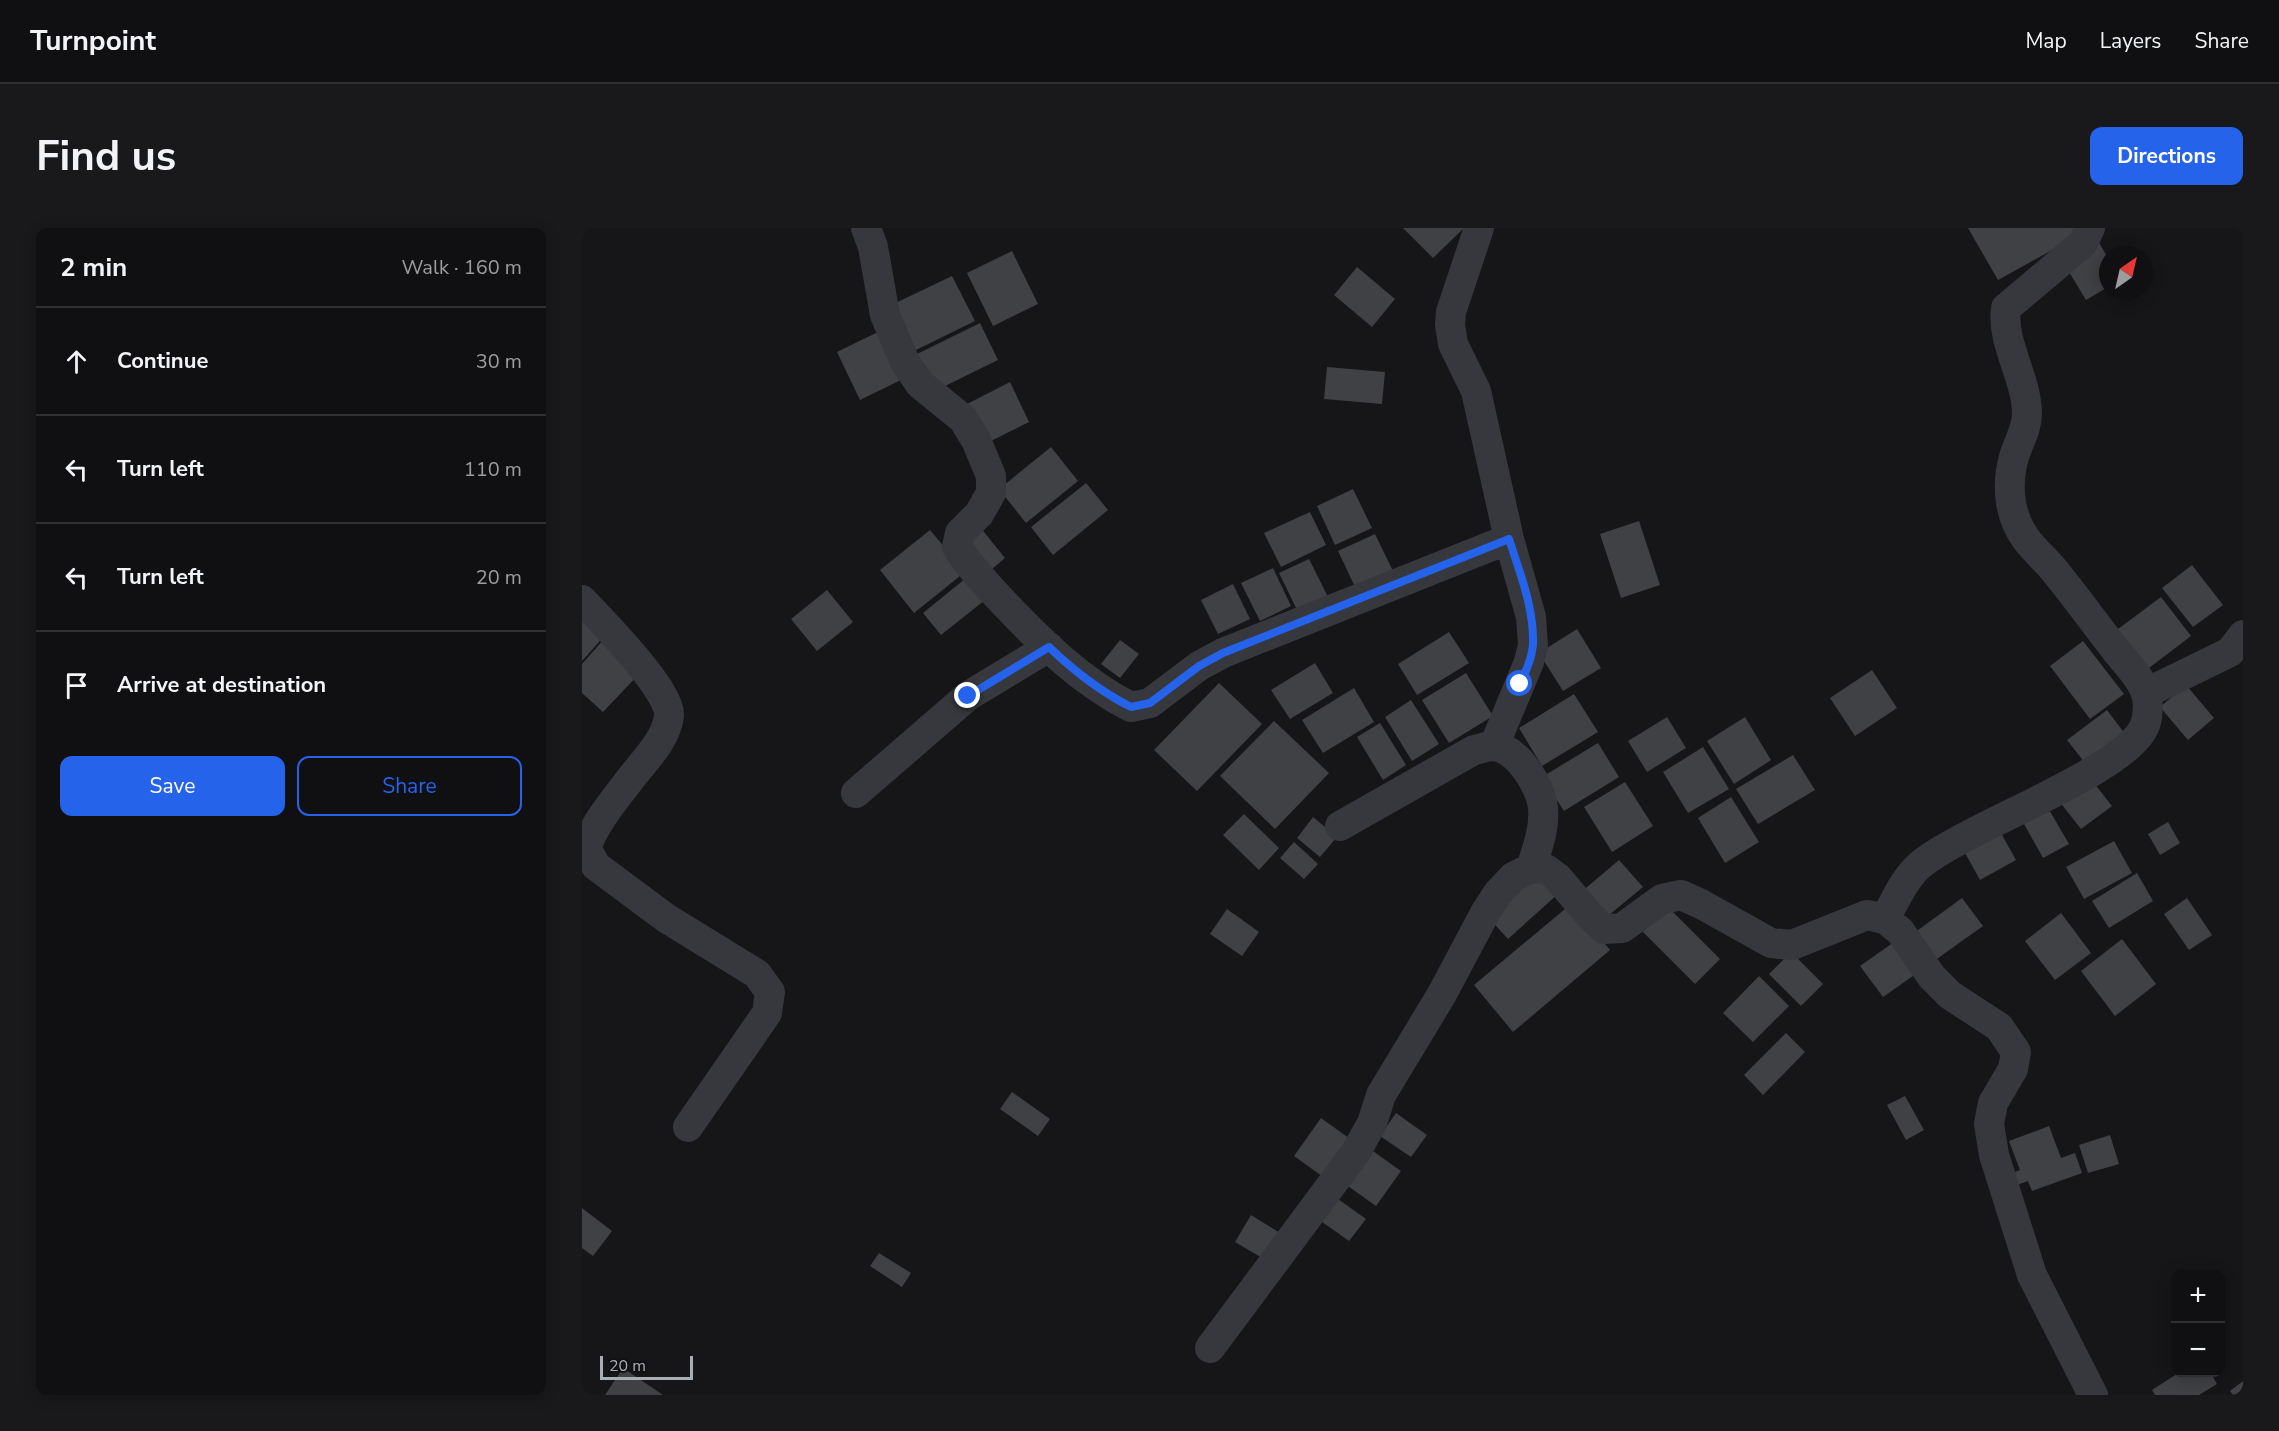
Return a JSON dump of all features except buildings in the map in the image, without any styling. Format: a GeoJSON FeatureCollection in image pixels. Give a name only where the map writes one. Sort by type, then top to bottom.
{"type":"FeatureCollection","features":[{"type":"Feature","properties":{"kind":"street"},"geometry":{"type":"LineString","coordinates":[[866,228],[873,247],[885,315],[905,362],[920,384],[963,419],[976,440],[991,476],[991,493],[979,514],[960,533],[957,547],[968,564],[1049,647],[1110,697],[1131,707],[1150,703],[1199,666],[1223,653],[1509,539]]}},
{"type":"Feature","properties":{"kind":"street"},"geometry":{"type":"LineString","coordinates":[[1479,228],[1451,312],[1450,325],[1453,344],[1476,391],[1509,539],[1531,617],[1533,645],[1529,662],[1494,746]]}},
{"type":"Feature","properties":{"kind":"street"},"geometry":{"type":"LineString","coordinates":[[1885,919],[1904,884],[1918,867],[1947,846],[2092,772],[2121,754],[2133,743],[2145,726],[2146,693],[2132,671],[2014,522],[2010,496],[2010,478],[2014,458],[2025,427],[2027,413],[2022,381],[2005,318],[2006,308],[2083,243],[2090,228]]}},
{"type":"Feature","properties":{"kind":"street"},"geometry":{"type":"LineString","coordinates":[[582,600],[613,633],[664,696],[669,715],[660,738],[593,829],[586,848],[596,866],[666,918],[757,974],[770,992],[767,1013],[688,1127]]}},
{"type":"Feature","properties":{"kind":"street"},"geometry":{"type":"LineString","coordinates":[[2146,693],[2230,652],[2243,635]]}},
{"type":"Feature","properties":{"kind":"street"},"geometry":{"type":"LineString","coordinates":[[856,793],[968,696],[1049,647]]}},
{"type":"Feature","properties":{"kind":"street"},"geometry":{"type":"LineString","coordinates":[[1340,826],[1474,750],[1494,746],[1514,755],[1533,777],[1543,808],[1540,840],[1531,868]]}},
{"type":"Feature","properties":{"kind":"street"},"geometry":{"type":"LineString","coordinates":[[1210,1348],[1356,1152],[1372,1123],[1381,1095],[1442,994],[1498,893],[1513,877],[1531,868],[1546,869],[1558,878],[1604,929],[1622,928],[1662,899],[1681,895],[1701,903],[1771,943],[1792,945],[1867,915],[1885,919],[1900,931],[1932,977],[1950,995],[1999,1027],[2016,1052],[2013,1069],[1993,1103],[1989,1124],[1994,1155],[2032,1275],[2093,1395]]}},
{"type":"Feature","properties":{"kind":"route"},"geometry":{"type":"LineString","coordinates":[[968,696],[1049,647],[1110,697],[1131,707],[1150,703],[1199,666],[1223,653],[1509,539],[1531,617],[1533,645],[1520,684]]}}]}
